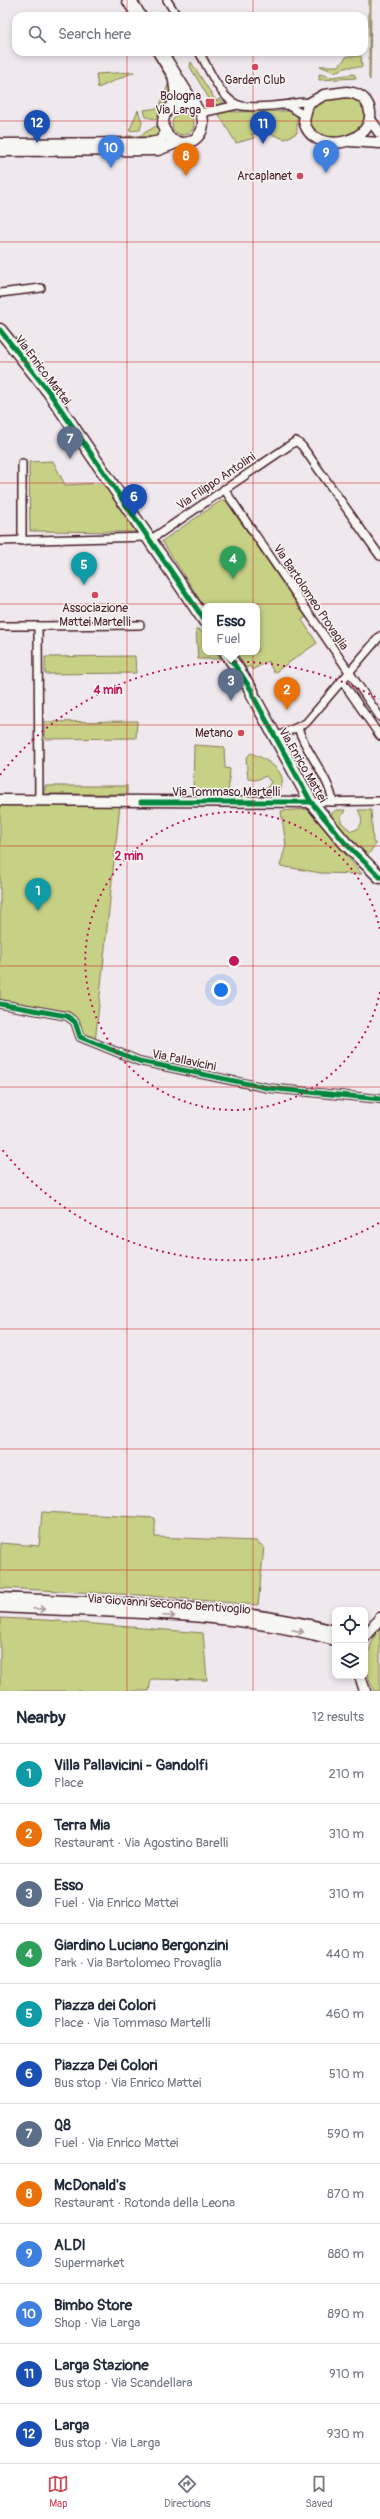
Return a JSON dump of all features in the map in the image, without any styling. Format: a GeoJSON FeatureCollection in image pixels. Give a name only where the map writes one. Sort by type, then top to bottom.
{"type":"FeatureCollection","features":[{"type":"Feature","properties":{"kind":"highway"},"geometry":{"type":"LineString","coordinates":[[129,0],[136,12]]}},
{"type":"Feature","properties":{"kind":"highway"},"geometry":{"type":"LineString","coordinates":[[162,56],[175,77],[187,92],[197,110]]}},
{"type":"Feature","properties":{"kind":"highway"},"geometry":{"type":"LineString","coordinates":[[174,105],[177,92],[175,77]]}},
{"type":"Feature","properties":{"kind":"main road"},"geometry":{"type":"LineString","coordinates":[[380,133],[371,121],[368,105],[362,98],[354,93],[330,93],[310,103],[304,115],[305,127],[315,139],[327,142],[350,141],[380,143]]}},
{"type":"Feature","properties":{"kind":"main road"},"geometry":{"type":"LineString","coordinates":[[0,151],[158,150],[179,142],[190,141],[198,136],[203,126],[197,110],[184,103],[174,105],[165,116],[164,124],[166,132],[179,142]]}},
{"type":"Feature","properties":{"kind":"main road"},"geometry":{"type":"LineString","coordinates":[[350,141],[365,133],[371,121]]}},
{"type":"Feature","properties":{"kind":"main road"},"geometry":{"type":"LineString","coordinates":[[0,144],[150,143],[160,141],[166,132]]}},
{"type":"Feature","properties":{"kind":"main road","name":"Via Enrico Mattei"},"geometry":{"type":"LineString","coordinates":[[0,321],[202,617]]}},
{"type":"Feature","properties":{"kind":"main road","name":"Via Enrico Mattei"},"geometry":{"type":"LineString","coordinates":[[0,330],[29,365]]}},
{"type":"Feature","properties":{"kind":"main road","name":"Via Enrico Mattei"},"geometry":{"type":"LineString","coordinates":[[228,655],[243,679],[250,687],[253,696],[311,802],[345,843],[380,877]]}},
{"type":"Feature","properties":{"kind":"main road","name":"Via Tommaso Martelli"},"geometry":{"type":"LineString","coordinates":[[0,800],[311,802]]}},
{"type":"Feature","properties":{"kind":"main road","name":"Via Giovanni secondo Bentivoglio"},"geometry":{"type":"LineString","coordinates":[[0,1598],[212,1609],[265,1615],[332,1629]]}},
{"type":"Feature","properties":{"kind":"main road","name":"Via Giovanni secondo Bentivoglio"},"geometry":{"type":"LineString","coordinates":[[0,1607],[219,1619],[281,1628],[332,1639]]}},
{"type":"Feature","properties":{"kind":"main road"},"geometry":{"type":"LineString","coordinates":[[368,1626],[377,1620]]}},
{"type":"Feature","properties":{"kind":"main road"},"geometry":{"type":"LineString","coordinates":[[368,1633],[377,1620]]}},
{"type":"Feature","properties":{"kind":"main road"},"geometry":{"type":"LineString","coordinates":[[361,1679],[364,1691]]}},
{"type":"Feature","properties":{"kind":"street"},"geometry":{"type":"LineString","coordinates":[[167,0],[174,12]]}},
{"type":"Feature","properties":{"kind":"street"},"geometry":{"type":"LineString","coordinates":[[201,56],[226,96],[238,105]]}},
{"type":"Feature","properties":{"kind":"street"},"geometry":{"type":"LineString","coordinates":[[197,110],[238,105],[287,105],[303,101],[310,103]]}},
{"type":"Feature","properties":{"kind":"street"},"geometry":{"type":"LineString","coordinates":[[287,105],[304,115]]}},
{"type":"Feature","properties":{"kind":"street"},"geometry":{"type":"LineString","coordinates":[[0,293],[41,288]]}},
{"type":"Feature","properties":{"kind":"street","name":"Via Filippo Antolini"},"geometry":{"type":"LineString","coordinates":[[149,538],[296,441],[300,443],[380,556]]}},
{"type":"Feature","properties":{"kind":"street"},"geometry":{"type":"LineString","coordinates":[[22,463],[22,541]]}},
{"type":"Feature","properties":{"kind":"street","name":"Via Bartolomeo Provaglia"},"geometry":{"type":"LineString","coordinates":[[224,489],[380,717]]}},
{"type":"Feature","properties":{"kind":"street"},"geometry":{"type":"LineString","coordinates":[[0,541],[149,538]]}},
{"type":"Feature","properties":{"kind":"street"},"geometry":{"type":"LineString","coordinates":[[0,626],[140,625]]}},
{"type":"Feature","properties":{"kind":"street"},"geometry":{"type":"LineString","coordinates":[[38,626],[39,801]]}},
{"type":"Feature","properties":{"kind":"street"},"geometry":{"type":"LineString","coordinates":[[276,737],[306,723],[380,636]]}},
{"type":"Feature","properties":{"kind":"street"},"geometry":{"type":"LineString","coordinates":[[342,681],[380,736]]}},
{"type":"Feature","properties":{"kind":"street","name":"Via Enrico Mattei"},"geometry":{"type":"LineString","coordinates":[[298,728],[306,749],[332,793],[333,802]]}},
{"type":"Feature","properties":{"kind":"street"},"geometry":{"type":"LineString","coordinates":[[311,802],[380,801]]}},
{"type":"Feature","properties":{"kind":"street","name":"Via Pallavicini"},"geometry":{"type":"LineString","coordinates":[[0,1004],[66,1016],[75,1022],[80,1037],[139,1060],[285,1091],[380,1099]]}},
{"type":"Feature","properties":{"kind":"green space"},"geometry":{"type":"Polygon","coordinates":[[[369,0],[371,0],[370,80],[369,78],[369,0]]]}},
{"type":"Feature","properties":{"kind":"green space"},"geometry":{"type":"Polygon","coordinates":[[[153,56],[156,56],[173,85],[165,109],[159,117],[155,119],[146,117],[144,110],[159,108],[169,82],[153,56]]]}},
{"type":"Feature","properties":{"kind":"green space"},"geometry":{"type":"Polygon","coordinates":[[[347,56],[361,56],[362,67],[348,67],[334,72],[320,66],[339,66],[347,56]]]}},
{"type":"Feature","properties":{"kind":"green space"},"geometry":{"type":"Polygon","coordinates":[[[191,62],[216,101],[220,99],[231,112],[292,111],[297,116],[297,133],[285,139],[268,133],[251,134],[254,138],[236,143],[190,67],[191,62]]]}},
{"type":"Feature","properties":{"kind":"green space"},"geometry":{"type":"Polygon","coordinates":[[[134,72],[98,88],[96,74],[134,72]]]}},
{"type":"Feature","properties":{"kind":"green space"},"geometry":{"type":"Polygon","coordinates":[[[319,74],[332,77],[354,74],[356,78],[319,80],[319,74]]]}},
{"type":"Feature","properties":{"kind":"green space"},"geometry":{"type":"Polygon","coordinates":[[[347,97],[357,100],[363,106],[365,115],[364,125],[346,135],[335,137],[315,133],[308,121],[315,105],[327,99],[347,97]]]}},
{"type":"Feature","properties":{"kind":"green space"},"geometry":{"type":"Polygon","coordinates":[[[138,110],[142,122],[140,130],[129,131],[138,110]]]}},
{"type":"Feature","properties":{"kind":"green space"},"geometry":{"type":"Polygon","coordinates":[[[179,113],[187,113],[194,120],[194,128],[187,135],[179,135],[172,128],[172,120],[179,113]]]}},
{"type":"Feature","properties":{"kind":"green space"},"geometry":{"type":"Polygon","coordinates":[[[158,125],[161,134],[157,139],[125,140],[127,136],[139,136],[158,125]]]}},
{"type":"Feature","properties":{"kind":"green space"},"geometry":{"type":"Polygon","coordinates":[[[53,461],[65,485],[103,483],[138,532],[30,531],[29,462],[53,461]]]}},
{"type":"Feature","properties":{"kind":"green space"},"geometry":{"type":"Polygon","coordinates":[[[222,500],[226,501],[306,617],[302,620],[317,643],[274,673],[268,661],[252,670],[250,666],[246,668],[238,655],[260,655],[260,603],[202,603],[162,541],[222,500]]]}},
{"type":"Feature","properties":{"kind":"green space"},"geometry":{"type":"Polygon","coordinates":[[[196,629],[202,632],[202,655],[218,655],[221,659],[198,659],[196,629]]]}},
{"type":"Feature","properties":{"kind":"green space"},"geometry":{"type":"Polygon","coordinates":[[[135,656],[136,673],[45,674],[45,657],[135,656]]]}},
{"type":"Feature","properties":{"kind":"green space"},"geometry":{"type":"Polygon","coordinates":[[[137,721],[136,738],[45,739],[45,722],[137,721]]]}},
{"type":"Feature","properties":{"kind":"green space"},"geometry":{"type":"Polygon","coordinates":[[[194,745],[224,747],[225,768],[230,769],[228,795],[193,795],[194,745]]]}},
{"type":"Feature","properties":{"kind":"green space"},"geometry":{"type":"Polygon","coordinates":[[[251,753],[269,762],[279,772],[282,778],[282,784],[279,790],[254,791],[267,788],[271,782],[266,776],[256,780],[248,779],[246,758],[251,753]]]}},
{"type":"Feature","properties":{"kind":"green space"},"geometry":{"type":"Polygon","coordinates":[[[45,786],[127,786],[127,794],[45,794],[45,786]]]}},
{"type":"Feature","properties":{"kind":"green space"},"geometry":{"type":"Polygon","coordinates":[[[0,800],[120,804],[95,1043],[80,1037],[75,1022],[67,1016],[0,1005],[0,800]]]}},
{"type":"Feature","properties":{"kind":"green space"},"geometry":{"type":"Polygon","coordinates":[[[307,809],[362,874],[321,873],[280,866],[286,845],[281,811],[307,809]]]}},
{"type":"Feature","properties":{"kind":"green space"},"geometry":{"type":"Polygon","coordinates":[[[336,810],[345,810],[341,817],[341,822],[351,831],[360,826],[362,820],[358,810],[371,810],[373,842],[376,844],[367,856],[332,819],[331,814],[336,810]]]}},
{"type":"Feature","properties":{"kind":"green space"},"geometry":{"type":"Polygon","coordinates":[[[42,1512],[155,1518],[155,1537],[256,1541],[264,1547],[258,1605],[138,1595],[0,1588],[0,1543],[39,1546],[42,1512]]]}},
{"type":"Feature","properties":{"kind":"green space"},"geometry":{"type":"Polygon","coordinates":[[[0,1618],[45,1620],[203,1633],[207,1680],[151,1679],[149,1691],[0,1691],[0,1618]]]}},
{"type":"Feature","properties":{"kind":"green space"},"geometry":{"type":"Polygon","coordinates":[[[380,1626],[380,1691],[374,1691],[368,1674],[369,1650],[380,1626]]]}},
{"type":"Feature","properties":{"kind":"cycle path"},"geometry":{"type":"LineString","coordinates":[[0,330],[49,392],[202,617]]}},
{"type":"Feature","properties":{"kind":"cycle path"},"geometry":{"type":"LineString","coordinates":[[228,655],[252,691],[253,696],[311,802],[345,843],[380,877]]}},
{"type":"Feature","properties":{"kind":"cycle path"},"geometry":{"type":"LineString","coordinates":[[141,802],[311,802]]}},
{"type":"Feature","properties":{"kind":"cycle path"},"geometry":{"type":"LineString","coordinates":[[0,1004],[67,1016],[75,1022],[80,1037],[139,1061],[268,1088],[380,1099]]}},
{"type":"Feature","properties":{"kind":"place","name":"Garden Club"},"geometry":{"type":"Point","coordinates":[255,67]}},
{"type":"Feature","properties":{"kind":"place","name":"Bologna Via Larga"},"geometry":{"type":"Point","coordinates":[210,103]}},
{"type":"Feature","properties":{"kind":"place","name":"Larga"},"geometry":{"type":"Point","coordinates":[37,143]}},
{"type":"Feature","properties":{"kind":"place","name":"Larga Stazione"},"geometry":{"type":"Point","coordinates":[263,144]}},
{"type":"Feature","properties":{"kind":"place","name":"Bimbo Store"},"geometry":{"type":"Point","coordinates":[111,168]}},
{"type":"Feature","properties":{"kind":"place","name":"ALDI"},"geometry":{"type":"Point","coordinates":[326,173]}},
{"type":"Feature","properties":{"kind":"place","name":"McDonald's"},"geometry":{"type":"Point","coordinates":[186,176]}},
{"type":"Feature","properties":{"kind":"place","name":"Arcaplanet"},"geometry":{"type":"Point","coordinates":[300,176]}},
{"type":"Feature","properties":{"kind":"place","name":"Q8"},"geometry":{"type":"Point","coordinates":[70,459]}},
{"type":"Feature","properties":{"kind":"place","name":"Piazza Dei Colori"},"geometry":{"type":"Point","coordinates":[134,517]}},
{"type":"Feature","properties":{"kind":"place","name":"Giardino Luciano Bergonzini"},"geometry":{"type":"Point","coordinates":[233,579]}},
{"type":"Feature","properties":{"kind":"place","name":"Piazza dei Colori"},"geometry":{"type":"Point","coordinates":[84,585]}},
{"type":"Feature","properties":{"kind":"place","name":"Associazione Mattei Martelli"},"geometry":{"type":"Point","coordinates":[95,595]}},
{"type":"Feature","properties":{"kind":"place","name":"Esso"},"geometry":{"type":"Point","coordinates":[231,701]}},
{"type":"Feature","properties":{"kind":"place","name":"Terra Mia"},"geometry":{"type":"Point","coordinates":[287,710]}},
{"type":"Feature","properties":{"kind":"place","name":"Metano"},"geometry":{"type":"Point","coordinates":[241,733]}},
{"type":"Feature","properties":{"kind":"place","name":"Villa Pallavicini - Gandolfi"},"geometry":{"type":"Point","coordinates":[38,911]}}]}
